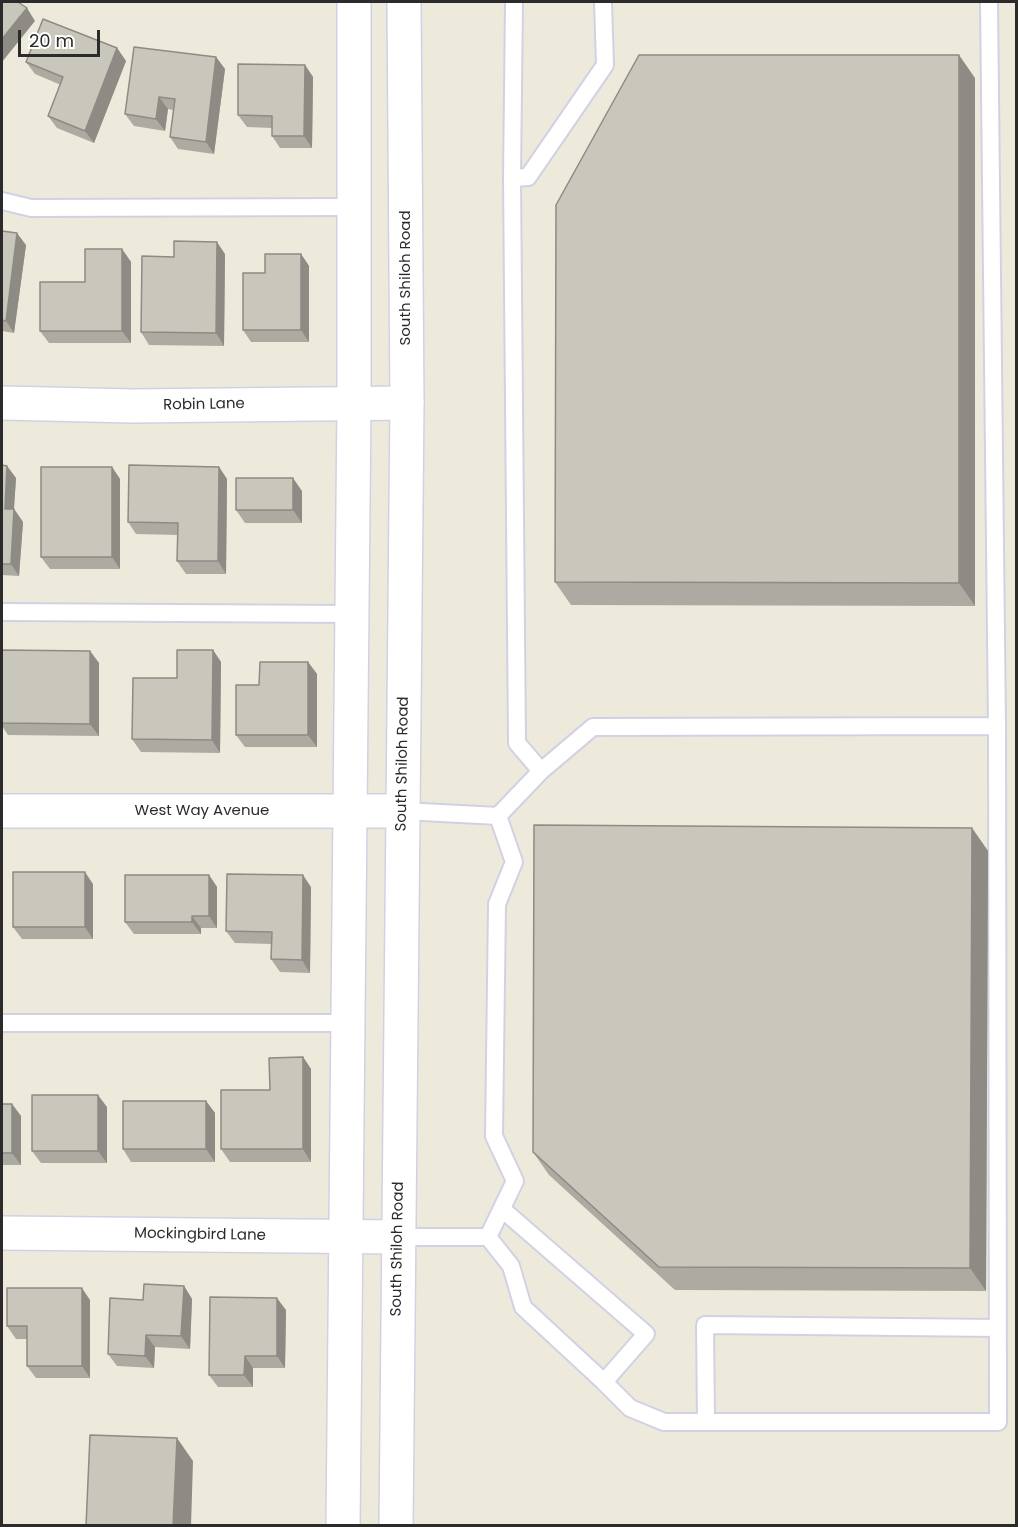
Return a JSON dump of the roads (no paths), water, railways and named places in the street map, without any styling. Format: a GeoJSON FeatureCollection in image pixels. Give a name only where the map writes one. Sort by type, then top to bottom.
{"type":"FeatureCollection","features":[{"type":"Feature","properties":{"kind":"main road"},"geometry":{"type":"LineString","coordinates":[[343,1526],[354,403],[354,2]]}},
{"type":"Feature","properties":{"kind":"main road","name":"South Shiloh Road"},"geometry":{"type":"LineString","coordinates":[[396,1526],[407,403],[404,2]]}},
{"type":"Feature","properties":{"kind":"main road","name":"Robin Lane"},"geometry":{"type":"LineString","coordinates":[[2,403],[133,406],[407,403]]}},
{"type":"Feature","properties":{"kind":"main road","name":"West Way Avenue"},"geometry":{"type":"LineString","coordinates":[[2,811],[403,811]]}},
{"type":"Feature","properties":{"kind":"main road","name":"Mockingbird Lane"},"geometry":{"type":"LineString","coordinates":[[2,1233],[398,1237]]}},
{"type":"Feature","properties":{"kind":"lane"},"geometry":{"type":"LineString","coordinates":[[514,2],[512,178],[517,743],[542,771]]}},
{"type":"Feature","properties":{"kind":"lane"},"geometry":{"type":"LineString","coordinates":[[512,178],[528,177],[605,65],[603,2]]}},
{"type":"Feature","properties":{"kind":"lane"},"geometry":{"type":"LineString","coordinates":[[488,1237],[511,1266],[523,1307],[630,1408],[664,1422],[998,1422],[997,726],[989,2]]}},
{"type":"Feature","properties":{"kind":"lane"},"geometry":{"type":"LineString","coordinates":[[2,201],[31,208],[354,207]]}},
{"type":"Feature","properties":{"kind":"lane"},"geometry":{"type":"LineString","coordinates":[[2,612],[352,614]]}},
{"type":"Feature","properties":{"kind":"lane"},"geometry":{"type":"LineString","coordinates":[[403,811],[498,816],[542,771],[593,727],[997,726]]}},
{"type":"Feature","properties":{"kind":"lane"},"geometry":{"type":"LineString","coordinates":[[488,1237],[515,1181],[494,1136],[497,904],[514,862],[498,816]]}},
{"type":"Feature","properties":{"kind":"lane"},"geometry":{"type":"LineString","coordinates":[[2,1023],[348,1023]]}},
{"type":"Feature","properties":{"kind":"lane"},"geometry":{"type":"LineString","coordinates":[[502,1209],[646,1334],[604,1382]]}},
{"type":"Feature","properties":{"kind":"lane"},"geometry":{"type":"LineString","coordinates":[[398,1237],[488,1237]]}},
{"type":"Feature","properties":{"kind":"lane"},"geometry":{"type":"LineString","coordinates":[[706,1422],[705,1325],[998,1328]]}}]}
